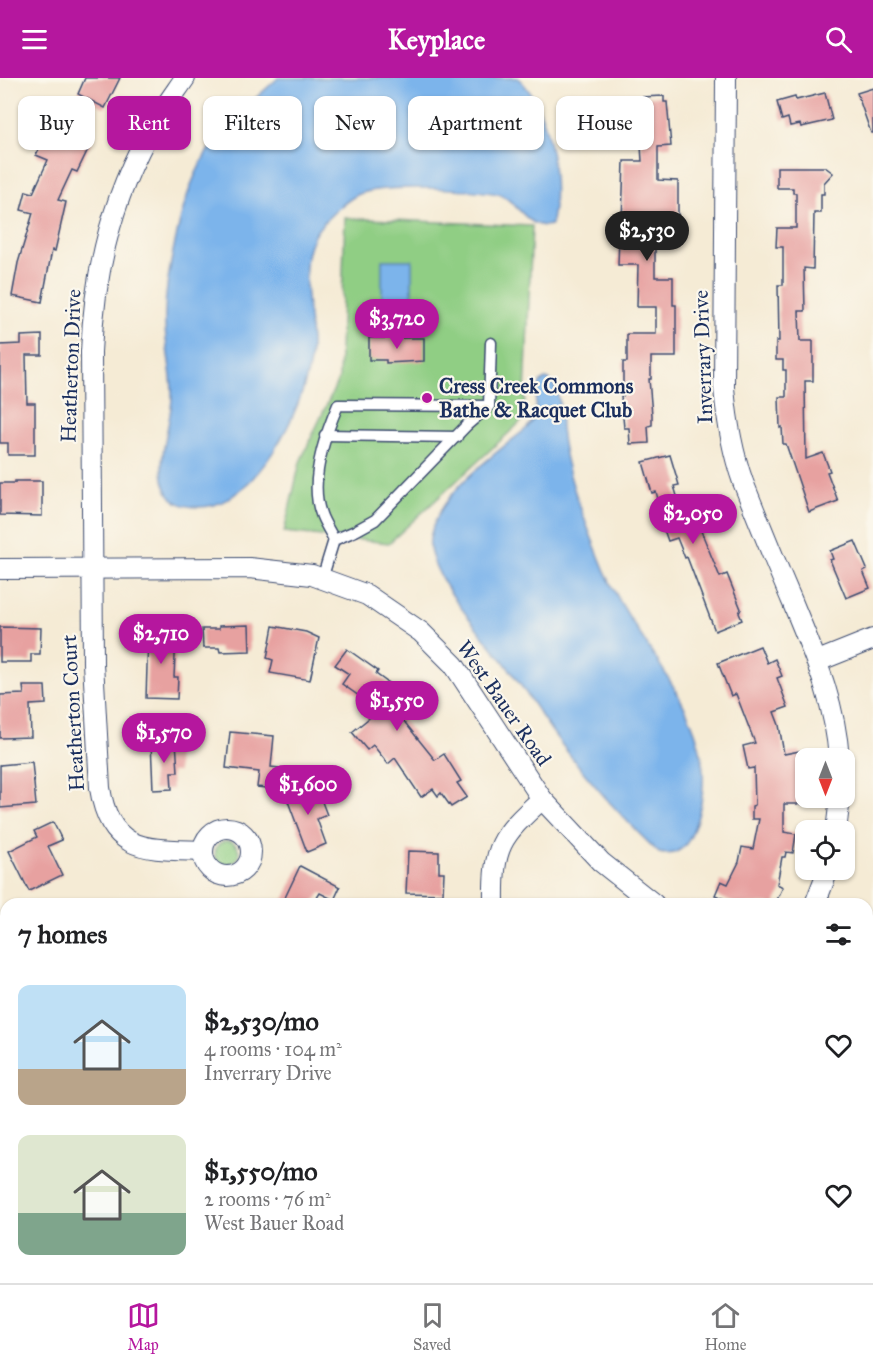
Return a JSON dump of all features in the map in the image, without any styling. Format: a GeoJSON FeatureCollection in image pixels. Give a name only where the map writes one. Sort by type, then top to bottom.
{"type":"FeatureCollection","features":[{"type":"Feature","properties":{"kind":"street","name":"Heatherton Drive"},"geometry":{"type":"LineString","coordinates":[[92,569],[91,352],[92,322],[99,272],[115,210],[134,163],[148,134],[185,78]]}},
{"type":"Feature","properties":{"kind":"street","name":"Inverrary Drive"},"geometry":{"type":"LineString","coordinates":[[726,78],[724,388],[727,420],[734,455],[743,482],[818,661],[829,697],[838,748]]}},
{"type":"Feature","properties":{"kind":"street","name":"West Bauer Road"},"geometry":{"type":"LineString","coordinates":[[0,569],[249,568],[312,575],[367,595],[421,632],[454,665],[542,799],[601,862],[646,898]]}},
{"type":"Feature","properties":{"kind":"street","name":"Heatherton Court"},"geometry":{"type":"LineString","coordinates":[[92,569],[97,762],[102,806],[113,827],[130,842],[150,849],[203,851]]}},
{"type":"Feature","properties":{"kind":"street"},"geometry":{"type":"LineString","coordinates":[[818,661],[873,639]]}},
{"type":"Feature","properties":{"kind":"street"},"geometry":{"type":"LineString","coordinates":[[494,898],[494,865],[501,844],[517,822],[542,799]]}},
{"type":"Feature","properties":{"kind":"street"},"geometry":{"type":"LineString","coordinates":[[818,898],[824,880]]}},
{"type":"Feature","properties":{"kind":"lane"},"geometry":{"type":"LineString","coordinates":[[334,540],[375,520],[467,425],[489,406],[491,343]]}},
{"type":"Feature","properties":{"kind":"lane"},"geometry":{"type":"LineString","coordinates":[[322,579],[334,540],[321,514],[316,491],[325,435],[338,405],[489,406]]}},
{"type":"Feature","properties":{"kind":"lane"},"geometry":{"type":"LineString","coordinates":[[325,435],[457,437]]}},
{"type":"Feature","properties":{"kind":"green space","name":"Cress Creek Commons Bathe & Racquet Club"},"geometry":{"type":"Polygon","coordinates":[[[345,218],[532,226],[524,419],[389,543],[284,532],[300,462],[339,378],[345,218]]]}},
{"type":"Feature","properties":{"kind":"green space"},"geometry":{"type":"Polygon","coordinates":[[[227,841],[235,845],[239,853],[235,861],[227,865],[219,861],[215,853],[219,845],[227,841]]]}},
{"type":"Feature","properties":{"kind":"water"},"geometry":{"type":"Polygon","coordinates":[[[278,78],[518,78],[532,96],[408,96],[408,150],[544,150],[544,124],[553,169],[554,208],[551,225],[543,226],[529,220],[506,198],[499,194],[486,192],[426,188],[385,189],[357,195],[347,202],[319,228],[307,255],[306,286],[311,334],[309,368],[293,415],[281,439],[250,481],[232,496],[214,505],[188,506],[176,502],[168,493],[162,472],[172,398],[165,332],[167,285],[181,215],[195,175],[209,150],[302,150],[302,96],[259,96],[278,78]]]}},
{"type":"Feature","properties":{"kind":"water"},"geometry":{"type":"Polygon","coordinates":[[[382,260],[412,260],[412,322],[378,322],[378,310],[382,310],[382,260]]]}},
{"type":"Feature","properties":{"kind":"water"},"geometry":{"type":"Polygon","coordinates":[[[545,379],[550,380],[554,385],[558,396],[563,444],[570,476],[604,570],[615,593],[676,691],[689,717],[698,743],[703,771],[702,800],[688,842],[680,850],[671,854],[659,853],[607,799],[570,756],[507,666],[459,605],[437,569],[431,553],[430,539],[443,506],[483,463],[527,428],[535,415],[538,387],[545,379]]]}},
{"type":"Feature","properties":{"kind":"building"},"geometry":{"type":"Polygon","coordinates":[[[85,78],[120,78],[111,96],[107,96],[105,108],[95,103],[95,96],[78,94],[85,78]]]}},
{"type":"Feature","properties":{"kind":"building"},"geometry":{"type":"Polygon","coordinates":[[[873,88],[873,133],[871,133],[857,93],[873,88]]]}},
{"type":"Feature","properties":{"kind":"building"},"geometry":{"type":"Polygon","coordinates":[[[825,93],[832,120],[801,127],[800,124],[790,126],[788,118],[782,120],[777,102],[825,93]]]}},
{"type":"Feature","properties":{"kind":"building"},"geometry":{"type":"Polygon","coordinates":[[[654,96],[664,96],[664,102],[667,102],[671,146],[658,147],[658,180],[678,181],[678,241],[655,241],[655,277],[673,277],[673,305],[676,305],[676,357],[651,357],[651,379],[649,379],[652,425],[648,426],[649,443],[630,444],[629,428],[624,428],[621,396],[623,396],[623,362],[627,362],[627,334],[656,334],[656,307],[637,307],[638,265],[618,265],[619,237],[608,237],[608,222],[622,221],[624,161],[642,161],[641,150],[654,150],[654,96]]]}},
{"type":"Feature","properties":{"kind":"building"},"geometry":{"type":"Polygon","coordinates":[[[38,150],[88,150],[77,172],[72,170],[58,200],[66,202],[55,251],[52,250],[42,302],[12,296],[18,263],[33,213],[21,210],[26,191],[33,193],[48,160],[36,155],[38,150]]]}},
{"type":"Feature","properties":{"kind":"building"},"geometry":{"type":"Polygon","coordinates":[[[777,167],[825,167],[833,173],[824,183],[824,194],[821,194],[821,213],[814,213],[813,269],[804,268],[805,311],[799,311],[800,341],[813,341],[813,381],[805,381],[806,459],[823,453],[830,471],[827,472],[838,501],[809,512],[786,444],[783,444],[782,427],[780,428],[779,397],[786,397],[786,370],[783,370],[783,360],[776,360],[776,341],[779,341],[778,285],[783,285],[783,247],[776,247],[777,228],[796,228],[796,193],[793,193],[793,188],[777,188],[777,167]]]}},
{"type":"Feature","properties":{"kind":"building"},"geometry":{"type":"Polygon","coordinates":[[[42,335],[42,355],[26,355],[27,403],[35,403],[35,455],[8,455],[8,443],[0,443],[0,345],[21,344],[21,336],[42,335]]]}},
{"type":"Feature","properties":{"kind":"building"},"geometry":{"type":"Polygon","coordinates":[[[369,338],[424,338],[424,361],[386,363],[386,360],[369,360],[369,338]]]}},
{"type":"Feature","properties":{"kind":"building"},"geometry":{"type":"Polygon","coordinates":[[[670,455],[679,485],[674,486],[684,519],[702,511],[708,528],[701,531],[720,577],[727,574],[741,609],[739,613],[742,620],[715,631],[687,557],[685,558],[677,538],[668,541],[656,492],[652,493],[643,462],[670,455]]]}},
{"type":"Feature","properties":{"kind":"building"},"geometry":{"type":"Polygon","coordinates":[[[15,481],[42,481],[42,516],[0,515],[0,483],[15,483],[15,481]]]}},
{"type":"Feature","properties":{"kind":"building"},"geometry":{"type":"Polygon","coordinates":[[[855,541],[867,569],[863,571],[870,588],[846,598],[830,560],[833,559],[830,551],[855,541]]]}},
{"type":"Feature","properties":{"kind":"building"},"geometry":{"type":"Polygon","coordinates":[[[249,625],[250,651],[220,652],[219,648],[203,648],[202,629],[249,625]]]}},
{"type":"Feature","properties":{"kind":"building"},"geometry":{"type":"Polygon","coordinates":[[[273,626],[306,632],[319,638],[310,680],[270,673],[273,660],[267,658],[273,626]]]}},
{"type":"Feature","properties":{"kind":"building"},"geometry":{"type":"Polygon","coordinates":[[[0,627],[41,628],[40,654],[31,654],[31,662],[0,662],[0,627]]]}},
{"type":"Feature","properties":{"kind":"building"},"geometry":{"type":"Polygon","coordinates":[[[152,627],[168,627],[167,636],[176,636],[174,677],[178,677],[177,699],[146,698],[148,635],[152,635],[152,627]]]}},
{"type":"Feature","properties":{"kind":"building"},"geometry":{"type":"Polygon","coordinates":[[[760,646],[767,663],[775,659],[782,676],[777,678],[788,707],[774,712],[779,725],[784,754],[795,752],[795,804],[784,804],[784,832],[795,834],[795,840],[793,853],[786,852],[785,857],[782,857],[777,884],[783,887],[778,898],[722,898],[715,895],[721,881],[728,884],[739,862],[742,847],[753,849],[759,819],[752,819],[752,806],[755,805],[754,768],[748,769],[743,746],[755,743],[736,694],[731,696],[718,663],[760,646]]]}},
{"type":"Feature","properties":{"kind":"building"},"geometry":{"type":"Polygon","coordinates":[[[347,649],[378,671],[376,674],[402,693],[415,709],[402,719],[435,760],[444,754],[461,781],[457,783],[467,797],[451,807],[441,793],[438,796],[433,789],[421,797],[395,758],[388,764],[373,745],[367,750],[352,732],[379,710],[342,684],[349,674],[335,665],[347,649]]]}},
{"type":"Feature","properties":{"kind":"building"},"geometry":{"type":"Polygon","coordinates":[[[23,686],[45,686],[46,704],[30,705],[31,737],[0,738],[0,695],[24,694],[23,686]]]}},
{"type":"Feature","properties":{"kind":"building"},"geometry":{"type":"Polygon","coordinates":[[[230,732],[274,736],[271,767],[279,768],[276,789],[257,787],[259,772],[226,768],[230,732]]]}},
{"type":"Feature","properties":{"kind":"building"},"geometry":{"type":"Polygon","coordinates":[[[176,741],[178,772],[171,772],[172,789],[153,790],[151,742],[176,741]]]}},
{"type":"Feature","properties":{"kind":"building"},"geometry":{"type":"Polygon","coordinates":[[[32,762],[36,805],[0,808],[0,765],[32,762]]]}},
{"type":"Feature","properties":{"kind":"building"},"geometry":{"type":"Polygon","coordinates":[[[316,786],[327,815],[317,819],[326,844],[307,852],[286,796],[316,786]]]}},
{"type":"Feature","properties":{"kind":"building"},"geometry":{"type":"Polygon","coordinates":[[[53,822],[62,840],[48,846],[62,875],[29,891],[9,851],[37,837],[34,831],[53,822]]]}},
{"type":"Feature","properties":{"kind":"building"},"geometry":{"type":"Polygon","coordinates":[[[408,851],[439,852],[439,872],[444,872],[443,894],[406,893],[408,851]]]}},
{"type":"Feature","properties":{"kind":"building"},"geometry":{"type":"Polygon","coordinates":[[[300,866],[340,887],[335,898],[320,893],[317,898],[285,898],[300,866]]]}},
{"type":"Feature","properties":{"kind":"place","name":"Cress Creek Commons Bathe & Racquet Club"},"geometry":{"type":"Point","coordinates":[427,398]}}]}
